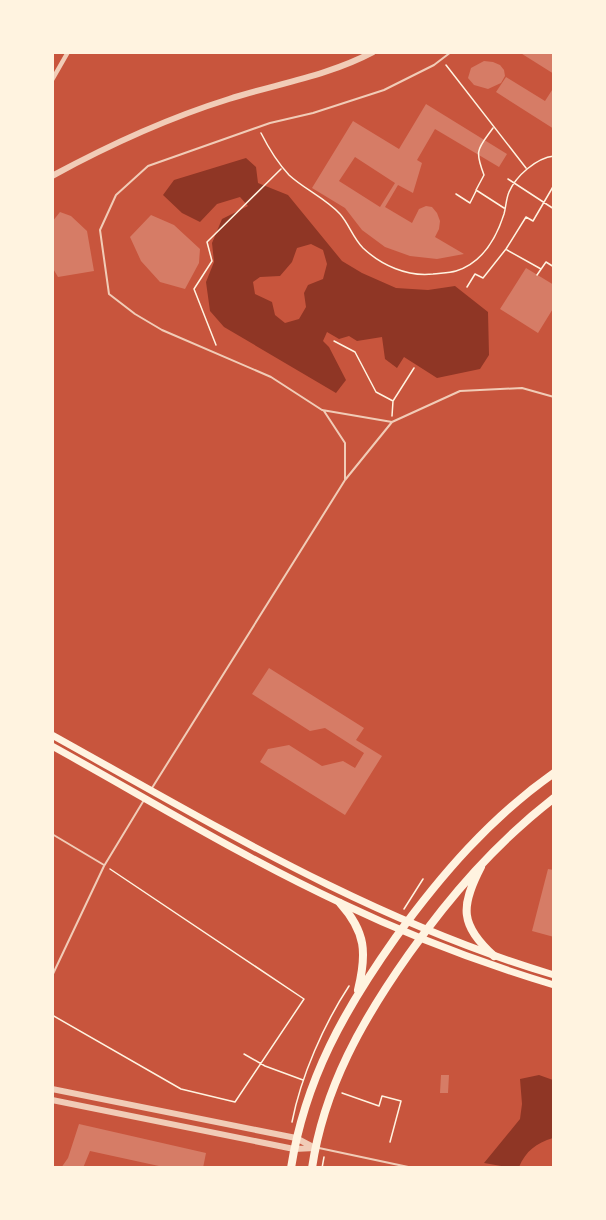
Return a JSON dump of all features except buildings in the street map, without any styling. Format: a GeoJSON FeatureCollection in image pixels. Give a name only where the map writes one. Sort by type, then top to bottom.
{"type":"FeatureCollection","features":[{"type":"Feature","properties":{"kind":"main road"},"geometry":{"type":"LineString","coordinates":[[52,735],[303,874],[426,930],[494,956],[554,975]]}},
{"type":"Feature","properties":{"kind":"main road"},"geometry":{"type":"LineString","coordinates":[[52,746],[340,903],[474,959],[554,985]]}},
{"type":"Feature","properties":{"kind":"main road"},"geometry":{"type":"LineString","coordinates":[[291,1167],[296,1138],[307,1100],[327,1047],[357,995],[401,930],[451,866],[486,829],[554,773]]}},
{"type":"Feature","properties":{"kind":"main road"},"geometry":{"type":"LineString","coordinates":[[312,1167],[328,1102],[346,1056],[369,1014],[420,938],[454,893],[513,832],[554,798]]}},
{"type":"Feature","properties":{"kind":"main road"},"geometry":{"type":"LineString","coordinates":[[485,859],[469,896],[466,917],[476,938],[494,956]]}},
{"type":"Feature","properties":{"kind":"main road"},"geometry":{"type":"LineString","coordinates":[[340,903],[357,924],[363,944],[362,971],[357,995]]}},
{"type":"Feature","properties":{"kind":"street"},"geometry":{"type":"LineString","coordinates":[[52,80],[68,52]]}},
{"type":"Feature","properties":{"kind":"street"},"geometry":{"type":"LineString","coordinates":[[52,176],[115,144],[191,112],[338,67],[373,52]]}},
{"type":"Feature","properties":{"kind":"street"},"geometry":{"type":"LineString","coordinates":[[52,1089],[296,1138],[315,1148]]}},
{"type":"Feature","properties":{"kind":"street"},"geometry":{"type":"LineString","coordinates":[[52,1100],[294,1149],[315,1148]]}},
{"type":"Feature","properties":{"kind":"lane"},"geometry":{"type":"LineString","coordinates":[[345,480],[345,443],[322,410],[272,377],[162,330],[135,314],[110,294],[100,230],[116,195],[148,166],[258,127],[313,113],[384,90],[434,65],[451,52]]}},
{"type":"Feature","properties":{"kind":"lane"},"geometry":{"type":"LineString","coordinates":[[151,789],[345,480],[392,422],[460,391],[522,388],[554,397]]}},
{"type":"Feature","properties":{"kind":"lane"},"geometry":{"type":"LineString","coordinates":[[322,410],[392,422]]}},
{"type":"Feature","properties":{"kind":"lane"},"geometry":{"type":"LineString","coordinates":[[52,976],[104,866],[146,797]]}},
{"type":"Feature","properties":{"kind":"lane"},"geometry":{"type":"LineString","coordinates":[[52,834],[104,866]]}},
{"type":"Feature","properties":{"kind":"lane"},"geometry":{"type":"LineString","coordinates":[[315,1148],[413,1167]]}},
{"type":"Feature","properties":{"kind":"path"},"geometry":{"type":"LineString","coordinates":[[443,60],[526,169]]}},
{"type":"Feature","properties":{"kind":"path"},"geometry":{"type":"LineString","coordinates":[[258,127],[273,156],[290,176],[340,214],[362,247],[390,268],[423,275],[457,271],[483,255],[495,237],[509,192],[515,183],[526,169],[554,156]]}},
{"type":"Feature","properties":{"kind":"path"},"geometry":{"type":"LineString","coordinates":[[456,194],[470,203],[484,175],[478,160],[478,150],[494,127]]}},
{"type":"Feature","properties":{"kind":"path"},"geometry":{"type":"LineString","coordinates":[[219,354],[194,289],[212,261],[207,242],[283,167]]}},
{"type":"Feature","properties":{"kind":"path"},"geometry":{"type":"LineString","coordinates":[[508,178],[554,209]]}},
{"type":"Feature","properties":{"kind":"path"},"geometry":{"type":"LineString","coordinates":[[467,287],[475,274],[483,278],[506,249],[526,217],[533,221],[554,185]]}},
{"type":"Feature","properties":{"kind":"path"},"geometry":{"type":"LineString","coordinates":[[476,190],[505,208]]}},
{"type":"Feature","properties":{"kind":"path"},"geometry":{"type":"LineString","coordinates":[[506,249],[541,268]]}},
{"type":"Feature","properties":{"kind":"path"},"geometry":{"type":"LineString","coordinates":[[537,275],[546,261],[554,267]]}},
{"type":"Feature","properties":{"kind":"path"},"geometry":{"type":"LineString","coordinates":[[334,341],[355,352],[376,392],[393,401]]}},
{"type":"Feature","properties":{"kind":"path"},"geometry":{"type":"LineString","coordinates":[[392,422],[393,401],[414,368]]}},
{"type":"Feature","properties":{"kind":"path"},"geometry":{"type":"LineString","coordinates":[[52,1015],[181,1089],[236,1102],[304,999],[104,866]]}},
{"type":"Feature","properties":{"kind":"path"},"geometry":{"type":"LineString","coordinates":[[379,1106],[382,1096],[401,1101],[390,1142]]}},
{"type":"Feature","properties":{"kind":"path"},"geometry":{"type":"LineString","coordinates":[[322,1167],[325,1150]]}},
{"type":"Feature","properties":{"kind":"shaded area"},"geometry":{"type":"Polygon","coordinates":[[[246,158],[256,167],[258,183],[288,195],[342,261],[396,288],[428,290],[455,286],[488,312],[489,355],[480,369],[437,378],[404,357],[397,368],[385,359],[382,337],[357,341],[349,336],[339,339],[327,332],[323,341],[329,347],[346,380],[336,393],[224,327],[210,311],[206,282],[214,262],[212,243],[222,219],[248,206],[240,197],[217,204],[200,222],[182,213],[163,195],[174,180],[246,158]],[[311,244],[297,248],[292,262],[280,276],[260,277],[253,282],[255,294],[272,302],[275,315],[285,323],[299,319],[306,307],[304,293],[308,285],[323,279],[327,264],[323,250],[311,244]]]}},
{"type":"Feature","properties":{"kind":"shaded area"},"geometry":{"type":"Polygon","coordinates":[[[539,1075],[553,1080],[553,1138],[532,1148],[519,1167],[484,1163],[520,1119],[522,1104],[520,1079],[539,1075]]]}}]}
